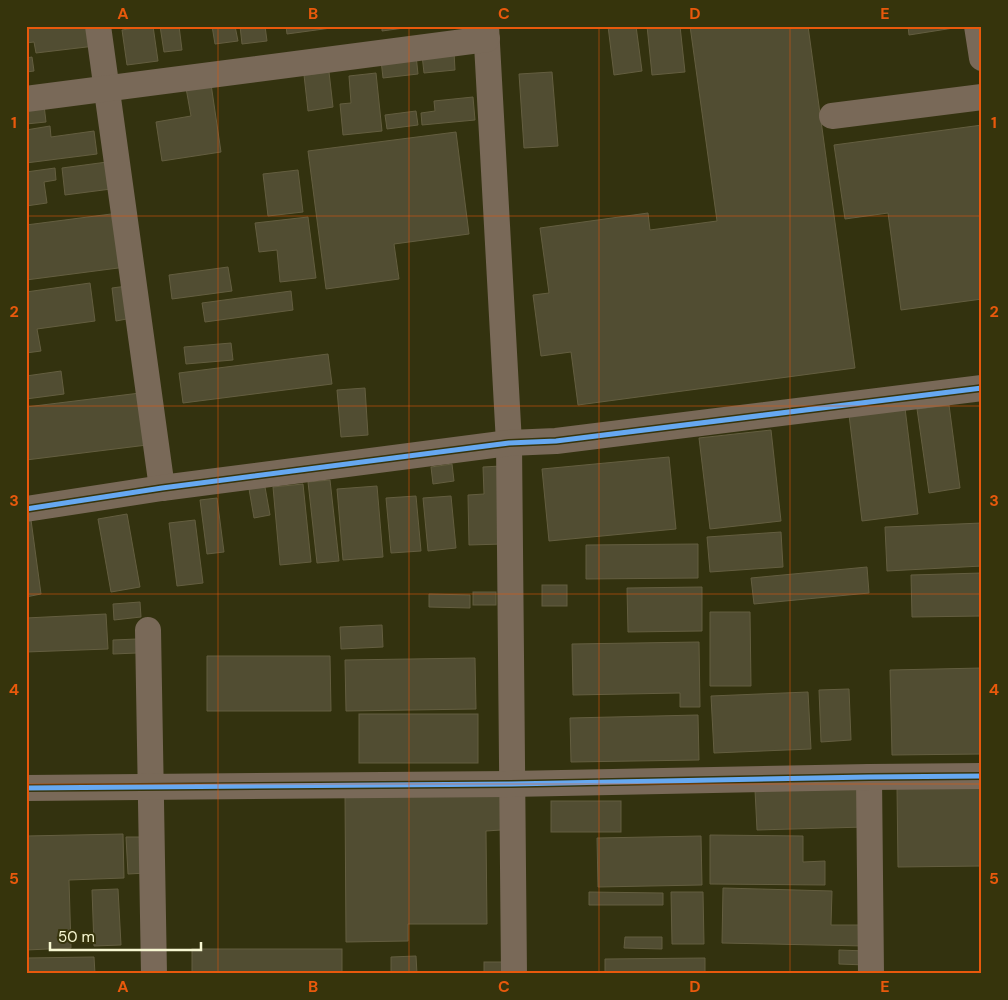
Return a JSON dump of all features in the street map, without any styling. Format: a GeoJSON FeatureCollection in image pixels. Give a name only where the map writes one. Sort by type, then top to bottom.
{"type":"FeatureCollection","features":[{"type":"Feature","properties":{"kind":"street"},"geometry":{"type":"LineString","coordinates":[[98,26],[162,488]]}},
{"type":"Feature","properties":{"kind":"street"},"geometry":{"type":"LineString","coordinates":[[978,26],[982,58]]}},
{"type":"Feature","properties":{"kind":"street"},"geometry":{"type":"LineString","coordinates":[[26,99],[487,32],[509,443],[514,974]]}},
{"type":"Feature","properties":{"kind":"street"},"geometry":{"type":"LineString","coordinates":[[832,116],[982,97]]}},
{"type":"Feature","properties":{"kind":"street"},"geometry":{"type":"LineString","coordinates":[[26,509],[162,488],[509,443],[556,441],[982,388]]}},
{"type":"Feature","properties":{"kind":"street"},"geometry":{"type":"LineString","coordinates":[[148,630],[154,974]]}},
{"type":"Feature","properties":{"kind":"street"},"geometry":{"type":"LineString","coordinates":[[26,788],[511,784],[982,776]]}},
{"type":"Feature","properties":{"kind":"street"},"geometry":{"type":"LineString","coordinates":[[869,777],[871,974]]}},
{"type":"Feature","properties":{"kind":"building"},"geometry":{"type":"Polygon","coordinates":[[[26,26],[93,26],[95,46],[36,53],[34,42],[26,43],[26,26]]]}},
{"type":"Feature","properties":{"kind":"building"},"geometry":{"type":"Polygon","coordinates":[[[153,26],[158,61],[127,65],[122,30],[153,26]]]}},
{"type":"Feature","properties":{"kind":"building"},"geometry":{"type":"Polygon","coordinates":[[[160,26],[179,26],[182,50],[164,52],[160,26]]]}},
{"type":"Feature","properties":{"kind":"building"},"geometry":{"type":"Polygon","coordinates":[[[212,26],[235,26],[238,41],[215,44],[212,26]]]}},
{"type":"Feature","properties":{"kind":"building"},"geometry":{"type":"Polygon","coordinates":[[[240,26],[265,26],[267,41],[242,44],[240,26]]]}},
{"type":"Feature","properties":{"kind":"building"},"geometry":{"type":"Polygon","coordinates":[[[286,26],[331,26],[331,28],[287,34],[286,26]]]}},
{"type":"Feature","properties":{"kind":"building"},"geometry":{"type":"Polygon","coordinates":[[[382,26],[404,26],[404,28],[382,31],[382,26]]]}},
{"type":"Feature","properties":{"kind":"building"},"geometry":{"type":"Polygon","coordinates":[[[608,26],[636,26],[642,71],[614,75],[608,26]]]}},
{"type":"Feature","properties":{"kind":"building"},"geometry":{"type":"Polygon","coordinates":[[[647,26],[680,26],[685,72],[652,75],[647,26]]]}},
{"type":"Feature","properties":{"kind":"building"},"geometry":{"type":"Polygon","coordinates":[[[690,26],[808,26],[855,368],[578,405],[571,352],[541,356],[533,295],[549,293],[540,228],[648,213],[650,230],[717,221],[690,26]]]}},
{"type":"Feature","properties":{"kind":"building"},"geometry":{"type":"Polygon","coordinates":[[[908,26],[960,26],[960,27],[909,35],[908,26]]]}},
{"type":"Feature","properties":{"kind":"building"},"geometry":{"type":"Polygon","coordinates":[[[454,52],[455,70],[424,73],[422,55],[454,52]]]}},
{"type":"Feature","properties":{"kind":"building"},"geometry":{"type":"Polygon","coordinates":[[[416,55],[418,74],[383,78],[381,60],[416,55]]]}},
{"type":"Feature","properties":{"kind":"building"},"geometry":{"type":"Polygon","coordinates":[[[32,57],[34,71],[26,72],[26,58],[32,57]]]}},
{"type":"Feature","properties":{"kind":"building"},"geometry":{"type":"Polygon","coordinates":[[[329,72],[333,107],[308,111],[304,75],[329,72]]]}},
{"type":"Feature","properties":{"kind":"building"},"geometry":{"type":"Polygon","coordinates":[[[552,72],[558,146],[524,148],[519,74],[552,72]]]}},
{"type":"Feature","properties":{"kind":"building"},"geometry":{"type":"Polygon","coordinates":[[[376,73],[382,131],[343,135],[340,104],[351,103],[349,76],[376,73]]]}},
{"type":"Feature","properties":{"kind":"building"},"geometry":{"type":"Polygon","coordinates":[[[211,84],[221,152],[162,161],[156,122],[191,116],[186,88],[211,84]]]}},
{"type":"Feature","properties":{"kind":"building"},"geometry":{"type":"Polygon","coordinates":[[[473,97],[475,120],[422,125],[421,113],[435,111],[434,101],[473,97]]]}},
{"type":"Feature","properties":{"kind":"building"},"geometry":{"type":"Polygon","coordinates":[[[44,105],[46,122],[26,124],[26,107],[44,105]]]}},
{"type":"Feature","properties":{"kind":"building"},"geometry":{"type":"Polygon","coordinates":[[[416,111],[418,125],[387,129],[385,115],[416,111]]]}},
{"type":"Feature","properties":{"kind":"building"},"geometry":{"type":"Polygon","coordinates":[[[982,125],[982,299],[901,310],[888,213],[845,219],[834,145],[982,125]]]}},
{"type":"Feature","properties":{"kind":"building"},"geometry":{"type":"Polygon","coordinates":[[[50,126],[51,137],[94,131],[97,154],[26,163],[26,130],[50,126]]]}},
{"type":"Feature","properties":{"kind":"building"},"geometry":{"type":"Polygon","coordinates":[[[456,132],[469,234],[394,244],[399,279],[326,289],[308,151],[456,132]]]}},
{"type":"Feature","properties":{"kind":"building"},"geometry":{"type":"Polygon","coordinates":[[[107,162],[111,189],[65,195],[62,168],[107,162]]]}},
{"type":"Feature","properties":{"kind":"building"},"geometry":{"type":"Polygon","coordinates":[[[55,168],[56,180],[44,182],[47,203],[26,206],[26,172],[55,168]]]}},
{"type":"Feature","properties":{"kind":"building"},"geometry":{"type":"Polygon","coordinates":[[[298,170],[303,212],[268,216],[263,174],[298,170]]]}},
{"type":"Feature","properties":{"kind":"building"},"geometry":{"type":"Polygon","coordinates":[[[119,213],[126,267],[26,280],[26,225],[119,213]]]}},
{"type":"Feature","properties":{"kind":"building"},"geometry":{"type":"Polygon","coordinates":[[[308,217],[316,278],[280,282],[277,250],[259,252],[255,223],[308,217]]]}},
{"type":"Feature","properties":{"kind":"building"},"geometry":{"type":"Polygon","coordinates":[[[228,267],[232,291],[172,299],[169,275],[228,267]]]}},
{"type":"Feature","properties":{"kind":"building"},"geometry":{"type":"Polygon","coordinates":[[[90,283],[95,321],[37,329],[41,351],[26,353],[26,292],[90,283]]]}},
{"type":"Feature","properties":{"kind":"building"},"geometry":{"type":"Polygon","coordinates":[[[127,286],[132,318],[116,321],[112,288],[127,286]]]}},
{"type":"Feature","properties":{"kind":"building"},"geometry":{"type":"Polygon","coordinates":[[[291,291],[293,310],[205,322],[202,303],[291,291]]]}},
{"type":"Feature","properties":{"kind":"building"},"geometry":{"type":"Polygon","coordinates":[[[231,343],[233,360],[186,364],[184,347],[231,343]]]}},
{"type":"Feature","properties":{"kind":"building"},"geometry":{"type":"Polygon","coordinates":[[[328,354],[332,384],[183,403],[179,373],[328,354]]]}},
{"type":"Feature","properties":{"kind":"building"},"geometry":{"type":"Polygon","coordinates":[[[61,371],[64,394],[26,399],[26,376],[61,371]]]}},
{"type":"Feature","properties":{"kind":"building"},"geometry":{"type":"Polygon","coordinates":[[[365,388],[368,435],[341,437],[337,390],[365,388]]]}},
{"type":"Feature","properties":{"kind":"building"},"geometry":{"type":"Polygon","coordinates":[[[140,393],[147,445],[26,460],[26,407],[140,393]]]}},
{"type":"Feature","properties":{"kind":"building"},"geometry":{"type":"Polygon","coordinates":[[[949,405],[960,488],[929,493],[917,409],[949,405]]]}},
{"type":"Feature","properties":{"kind":"building"},"geometry":{"type":"Polygon","coordinates":[[[905,408],[918,514],[862,521],[849,415],[905,408]]]}},
{"type":"Feature","properties":{"kind":"building"},"geometry":{"type":"Polygon","coordinates":[[[771,430],[781,521],[710,529],[699,438],[771,430]]]}},
{"type":"Feature","properties":{"kind":"building"},"geometry":{"type":"Polygon","coordinates":[[[669,457],[676,529],[549,541],[542,469],[669,457]]]}},
{"type":"Feature","properties":{"kind":"building"},"geometry":{"type":"Polygon","coordinates":[[[452,464],[454,481],[433,484],[431,467],[452,464]]]}},
{"type":"Feature","properties":{"kind":"building"},"geometry":{"type":"Polygon","coordinates":[[[501,466],[503,544],[469,545],[468,495],[484,494],[483,467],[501,466]]]}},
{"type":"Feature","properties":{"kind":"building"},"geometry":{"type":"Polygon","coordinates":[[[330,480],[339,561],[317,563],[308,482],[330,480]]]}},
{"type":"Feature","properties":{"kind":"building"},"geometry":{"type":"Polygon","coordinates":[[[303,484],[311,562],[280,565],[273,487],[303,484]]]}},
{"type":"Feature","properties":{"kind":"building"},"geometry":{"type":"Polygon","coordinates":[[[377,486],[383,557],[343,560],[337,489],[377,486]]]}},
{"type":"Feature","properties":{"kind":"building"},"geometry":{"type":"Polygon","coordinates":[[[265,487],[270,515],[254,518],[249,489],[265,487]]]}},
{"type":"Feature","properties":{"kind":"building"},"geometry":{"type":"Polygon","coordinates":[[[416,496],[421,551],[391,553],[386,498],[416,496]]]}},
{"type":"Feature","properties":{"kind":"building"},"geometry":{"type":"Polygon","coordinates":[[[451,496],[456,548],[428,551],[423,498],[451,496]]]}},
{"type":"Feature","properties":{"kind":"building"},"geometry":{"type":"Polygon","coordinates":[[[217,498],[224,552],[207,554],[200,500],[217,498]]]}},
{"type":"Feature","properties":{"kind":"building"},"geometry":{"type":"Polygon","coordinates":[[[127,514],[140,587],[111,592],[98,519],[127,514]]]}},
{"type":"Feature","properties":{"kind":"building"},"geometry":{"type":"Polygon","coordinates":[[[31,520],[41,594],[26,597],[26,521],[31,520]]]}},
{"type":"Feature","properties":{"kind":"building"},"geometry":{"type":"Polygon","coordinates":[[[195,520],[203,583],[177,586],[169,523],[195,520]]]}},
{"type":"Feature","properties":{"kind":"building"},"geometry":{"type":"Polygon","coordinates":[[[982,523],[982,566],[887,571],[885,527],[982,523]]]}},
{"type":"Feature","properties":{"kind":"building"},"geometry":{"type":"Polygon","coordinates":[[[781,532],[783,567],[710,572],[707,537],[781,532]]]}},
{"type":"Feature","properties":{"kind":"building"},"geometry":{"type":"Polygon","coordinates":[[[698,544],[698,578],[586,579],[586,545],[698,544]]]}},
{"type":"Feature","properties":{"kind":"building"},"geometry":{"type":"Polygon","coordinates":[[[867,567],[869,593],[754,604],[751,578],[867,567]]]}},
{"type":"Feature","properties":{"kind":"building"},"geometry":{"type":"Polygon","coordinates":[[[982,573],[982,616],[912,617],[911,575],[982,573]]]}},
{"type":"Feature","properties":{"kind":"building"},"geometry":{"type":"Polygon","coordinates":[[[542,585],[567,585],[567,606],[542,606],[542,585]]]}},
{"type":"Feature","properties":{"kind":"building"},"geometry":{"type":"Polygon","coordinates":[[[702,587],[702,631],[628,632],[627,588],[702,587]]]}},
{"type":"Feature","properties":{"kind":"building"},"geometry":{"type":"Polygon","coordinates":[[[473,592],[496,592],[496,605],[473,605],[473,592]]]}},
{"type":"Feature","properties":{"kind":"building"},"geometry":{"type":"Polygon","coordinates":[[[429,594],[470,595],[470,608],[429,607],[429,594]]]}},
{"type":"Feature","properties":{"kind":"building"},"geometry":{"type":"Polygon","coordinates":[[[140,602],[141,617],[114,620],[113,604],[140,602]]]}},
{"type":"Feature","properties":{"kind":"building"},"geometry":{"type":"Polygon","coordinates":[[[710,612],[750,612],[751,686],[710,686],[710,612]]]}},
{"type":"Feature","properties":{"kind":"building"},"geometry":{"type":"Polygon","coordinates":[[[106,614],[108,649],[26,652],[26,618],[106,614]]]}},
{"type":"Feature","properties":{"kind":"building"},"geometry":{"type":"Polygon","coordinates":[[[382,625],[383,647],[341,649],[340,627],[382,625]]]}},
{"type":"Feature","properties":{"kind":"building"},"geometry":{"type":"Polygon","coordinates":[[[137,639],[137,653],[113,654],[113,640],[137,639]]]}},
{"type":"Feature","properties":{"kind":"building"},"geometry":{"type":"Polygon","coordinates":[[[699,642],[700,707],[680,707],[680,693],[573,695],[572,644],[699,642]]]}},
{"type":"Feature","properties":{"kind":"building"},"geometry":{"type":"Polygon","coordinates":[[[207,656],[330,656],[331,711],[207,711],[207,656]]]}},
{"type":"Feature","properties":{"kind":"building"},"geometry":{"type":"Polygon","coordinates":[[[475,658],[476,709],[346,711],[345,660],[475,658]]]}},
{"type":"Feature","properties":{"kind":"building"},"geometry":{"type":"Polygon","coordinates":[[[982,668],[982,754],[892,755],[890,670],[982,668]]]}},
{"type":"Feature","properties":{"kind":"building"},"geometry":{"type":"Polygon","coordinates":[[[849,689],[851,740],[821,742],[819,690],[849,689]]]}},
{"type":"Feature","properties":{"kind":"building"},"geometry":{"type":"Polygon","coordinates":[[[808,692],[811,749],[714,753],[711,696],[808,692]]]}},
{"type":"Feature","properties":{"kind":"building"},"geometry":{"type":"Polygon","coordinates":[[[359,714],[478,714],[478,763],[359,763],[359,714]]]}},
{"type":"Feature","properties":{"kind":"building"},"geometry":{"type":"Polygon","coordinates":[[[698,715],[699,760],[571,762],[570,718],[698,715]]]}},
{"type":"Feature","properties":{"kind":"building"},"geometry":{"type":"Polygon","coordinates":[[[982,786],[982,866],[898,867],[897,787],[982,786]]]}},
{"type":"Feature","properties":{"kind":"building"},"geometry":{"type":"Polygon","coordinates":[[[863,787],[865,827],[757,830],[755,790],[863,787]]]}},
{"type":"Feature","properties":{"kind":"building"},"geometry":{"type":"Polygon","coordinates":[[[501,792],[501,830],[486,831],[487,924],[408,924],[408,941],[346,942],[345,793],[501,792]]]}},
{"type":"Feature","properties":{"kind":"building"},"geometry":{"type":"Polygon","coordinates":[[[551,801],[621,801],[621,832],[551,832],[551,801]]]}},
{"type":"Feature","properties":{"kind":"building"},"geometry":{"type":"Polygon","coordinates":[[[123,834],[124,878],[69,880],[71,948],[26,950],[26,836],[123,834]]]}},
{"type":"Feature","properties":{"kind":"building"},"geometry":{"type":"Polygon","coordinates":[[[710,835],[803,836],[803,862],[825,861],[825,885],[710,884],[710,835]]]}},
{"type":"Feature","properties":{"kind":"building"},"geometry":{"type":"Polygon","coordinates":[[[701,836],[702,885],[598,887],[597,838],[701,836]]]}},
{"type":"Feature","properties":{"kind":"building"},"geometry":{"type":"Polygon","coordinates":[[[126,837],[146,837],[147,873],[128,874],[126,837]]]}},
{"type":"Feature","properties":{"kind":"building"},"geometry":{"type":"Polygon","coordinates":[[[723,888],[832,891],[831,925],[865,925],[865,946],[722,943],[723,888]]]}},
{"type":"Feature","properties":{"kind":"building"},"geometry":{"type":"Polygon","coordinates":[[[118,889],[121,945],[94,946],[92,890],[118,889]]]}},
{"type":"Feature","properties":{"kind":"building"},"geometry":{"type":"Polygon","coordinates":[[[589,892],[663,893],[663,905],[589,905],[589,892]]]}},
{"type":"Feature","properties":{"kind":"building"},"geometry":{"type":"Polygon","coordinates":[[[671,892],[703,892],[704,944],[672,944],[671,892]]]}},
{"type":"Feature","properties":{"kind":"building"},"geometry":{"type":"Polygon","coordinates":[[[625,937],[662,937],[662,949],[624,948],[625,937]]]}},
{"type":"Feature","properties":{"kind":"building"},"geometry":{"type":"Polygon","coordinates":[[[192,949],[342,949],[342,974],[192,974],[192,949]]]}},
{"type":"Feature","properties":{"kind":"building"},"geometry":{"type":"Polygon","coordinates":[[[839,950],[866,951],[866,965],[839,964],[839,950]]]}},
{"type":"Feature","properties":{"kind":"building"},"geometry":{"type":"Polygon","coordinates":[[[416,956],[417,974],[391,974],[391,957],[416,956]]]}},
{"type":"Feature","properties":{"kind":"building"},"geometry":{"type":"Polygon","coordinates":[[[94,957],[95,974],[26,974],[26,958],[94,957]]]}},
{"type":"Feature","properties":{"kind":"building"},"geometry":{"type":"Polygon","coordinates":[[[705,958],[705,974],[605,974],[605,959],[705,958]]]}},
{"type":"Feature","properties":{"kind":"building"},"geometry":{"type":"Polygon","coordinates":[[[484,962],[504,962],[504,974],[484,974],[484,962]]]}},
{"type":"Feature","properties":{"kind":"cycle path"},"geometry":{"type":"LineString","coordinates":[[26,509],[162,488],[509,443],[556,441],[982,388]]}},
{"type":"Feature","properties":{"kind":"cycle path"},"geometry":{"type":"LineString","coordinates":[[26,788],[511,784],[982,776]]}}]}
